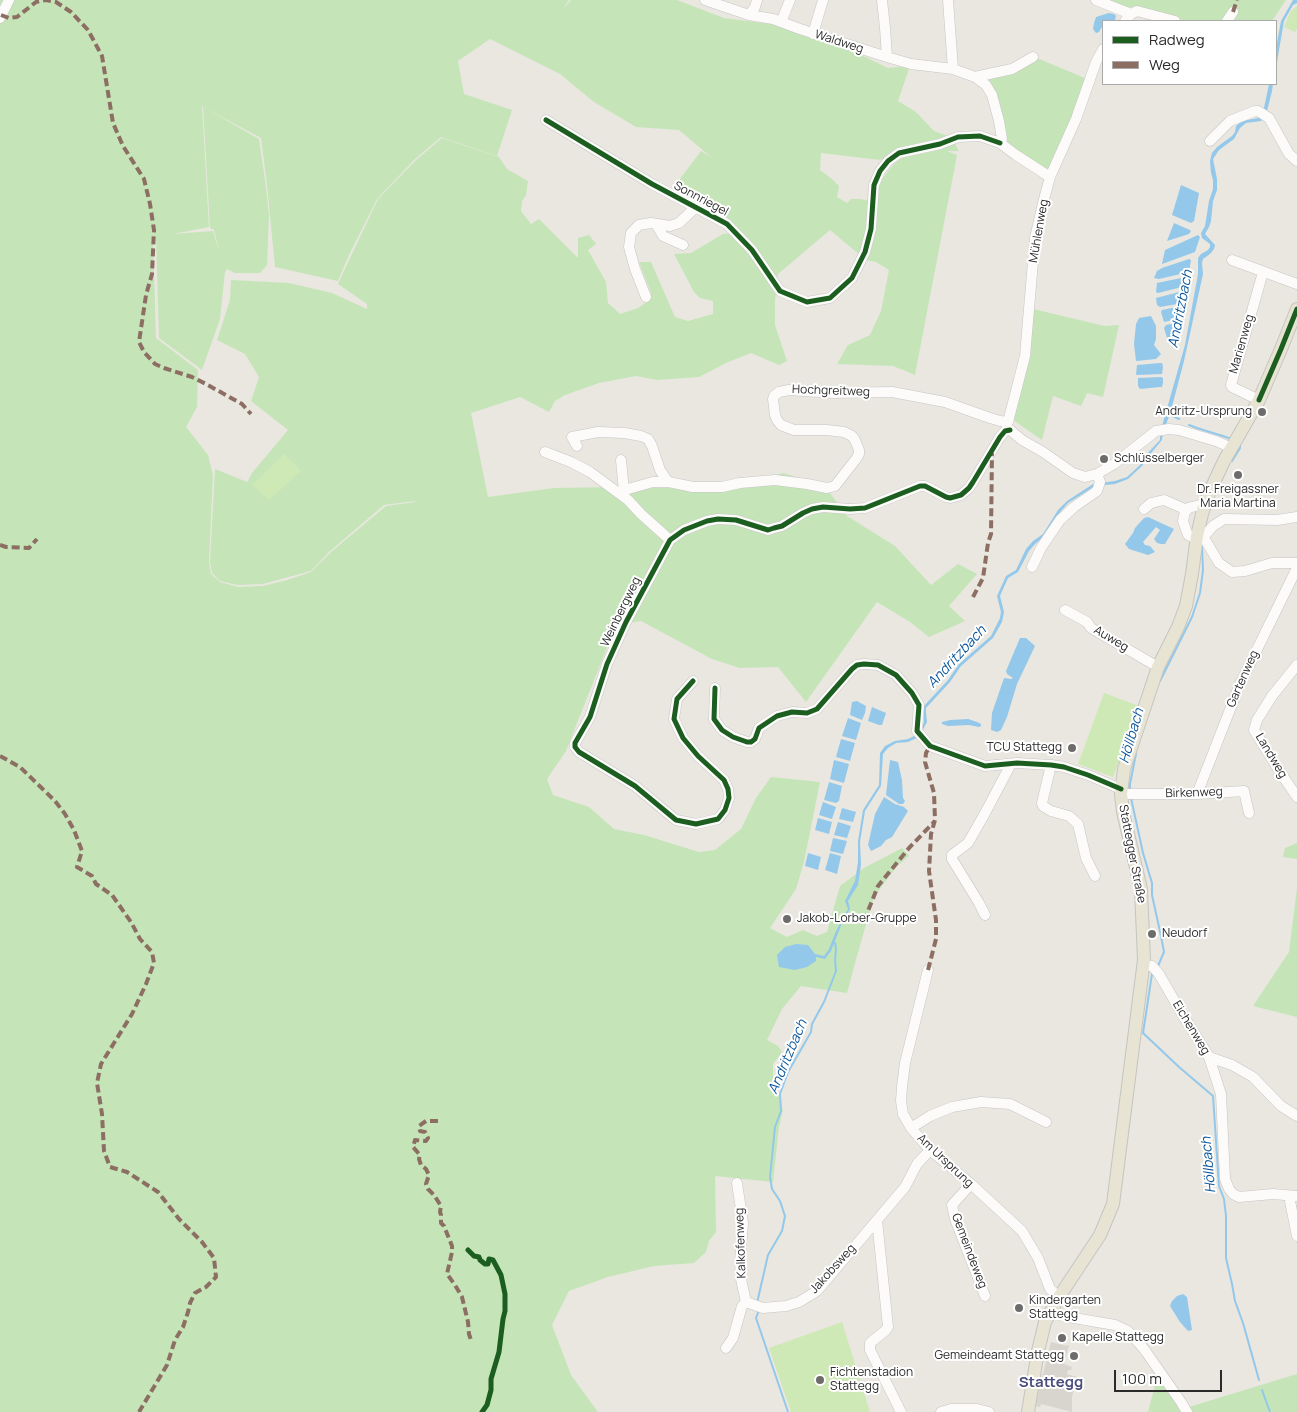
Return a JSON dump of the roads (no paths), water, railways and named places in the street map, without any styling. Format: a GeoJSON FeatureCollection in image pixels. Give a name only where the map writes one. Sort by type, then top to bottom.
{"type":"FeatureCollection","features":[{"type":"Feature","properties":{"kind":"main road","name":"Stattegger Straße"},"geometry":{"type":"LineString","coordinates":[[1028,1412],[1042,1331],[1059,1297],[1100,1235],[1113,1204],[1144,965],[1144,934],[1140,889],[1123,812],[1121,792],[1124,769],[1158,667],[1186,606],[1204,506],[1218,472],[1259,400],[1297,309]]}},
{"type":"Feature","properties":{"kind":"street"},"geometry":{"type":"LineString","coordinates":[[0,18],[9,0]]}},
{"type":"Feature","properties":{"kind":"street","name":"Waldweg"},"geometry":{"type":"LineString","coordinates":[[705,0],[749,16],[773,19],[813,34],[911,64],[953,69],[974,76],[986,85],[992,95],[999,121],[1002,139],[1000,143]]}},
{"type":"Feature","properties":{"kind":"street"},"geometry":{"type":"LineString","coordinates":[[749,16],[757,0]]}},
{"type":"Feature","properties":{"kind":"street"},"geometry":{"type":"LineString","coordinates":[[781,22],[790,0]]}},
{"type":"Feature","properties":{"kind":"street"},"geometry":{"type":"LineString","coordinates":[[813,34],[823,0]]}},
{"type":"Feature","properties":{"kind":"street"},"geometry":{"type":"LineString","coordinates":[[882,0],[886,28],[887,57]]}},
{"type":"Feature","properties":{"kind":"street"},"geometry":{"type":"LineString","coordinates":[[948,0],[953,69]]}},
{"type":"Feature","properties":{"kind":"street"},"geometry":{"type":"LineString","coordinates":[[1096,0],[1128,17],[1137,11],[1170,20]]}},
{"type":"Feature","properties":{"kind":"street","name":"Mühlenweg"},"geometry":{"type":"LineString","coordinates":[[1009,426],[1025,356],[1035,238],[1043,203],[1050,177],[1076,119],[1102,50]]}},
{"type":"Feature","properties":{"kind":"street","name":"Waldweg"},"geometry":{"type":"LineString","coordinates":[[974,76],[1012,69],[1033,57]]}},
{"type":"Feature","properties":{"kind":"street"},"geometry":{"type":"LineString","coordinates":[[1210,141],[1230,121],[1255,111],[1269,118],[1289,154],[1297,161]]}},
{"type":"Feature","properties":{"kind":"street","name":"Sonnriegel"},"geometry":{"type":"LineString","coordinates":[[546,120],[645,180],[727,224],[752,250],[780,290],[808,302],[830,298],[852,278],[866,252],[871,229],[874,185],[880,171],[888,161],[899,153],[940,144],[958,137],[975,136],[1000,143]]}},
{"type":"Feature","properties":{"kind":"street"},"geometry":{"type":"LineString","coordinates":[[1000,143],[1050,177]]}},
{"type":"Feature","properties":{"kind":"street"},"geometry":{"type":"LineString","coordinates":[[646,297],[629,247],[631,233],[639,225],[656,224],[670,226],[679,222],[695,208]]}},
{"type":"Feature","properties":{"kind":"street"},"geometry":{"type":"LineString","coordinates":[[656,224],[663,236],[683,245]]}},
{"type":"Feature","properties":{"kind":"street"},"geometry":{"type":"LineString","coordinates":[[1232,260],[1297,284]]}},
{"type":"Feature","properties":{"kind":"street","name":"Marienweg"},"geometry":{"type":"LineString","coordinates":[[1259,400],[1232,387],[1231,384],[1263,272]]}},
{"type":"Feature","properties":{"kind":"street","name":"Hochgreitweg"},"geometry":{"type":"LineString","coordinates":[[624,494],[653,482],[670,482],[710,488],[775,480],[827,488],[835,486],[846,474],[859,454],[855,440],[844,432],[794,430],[780,424],[775,415],[773,399],[776,394],[784,390],[833,393],[892,392],[945,402],[1000,421],[1009,426]]}},
{"type":"Feature","properties":{"kind":"street"},"geometry":{"type":"LineString","coordinates":[[545,452],[590,472],[624,494],[670,540],[684,530],[718,519],[736,520],[768,530],[782,526],[812,509],[823,507],[865,508],[920,486],[925,486],[950,498],[961,495],[969,488],[1000,437],[1009,426],[1022,440],[1077,475],[1099,481]]}},
{"type":"Feature","properties":{"kind":"street"},"geometry":{"type":"LineString","coordinates":[[1032,567],[1041,548],[1060,520],[1074,507],[1094,494],[1099,481],[1121,459],[1156,430],[1179,430],[1232,448]]}},
{"type":"Feature","properties":{"kind":"street"},"geometry":{"type":"LineString","coordinates":[[577,446],[572,437],[598,432],[624,433],[648,439],[660,470],[670,482]]}},
{"type":"Feature","properties":{"kind":"street"},"geometry":{"type":"LineString","coordinates":[[621,460],[624,494]]}},
{"type":"Feature","properties":{"kind":"street"},"geometry":{"type":"LineString","coordinates":[[1144,509],[1151,503],[1164,500],[1186,510]]}},
{"type":"Feature","properties":{"kind":"street"},"geometry":{"type":"LineString","coordinates":[[1204,506],[1191,506],[1185,511],[1183,522],[1188,535],[1204,538],[1219,563],[1232,572],[1245,572],[1272,563],[1297,563]]}},
{"type":"Feature","properties":{"kind":"street"},"geometry":{"type":"LineString","coordinates":[[1197,538],[1207,533],[1213,526],[1224,519],[1277,520],[1297,518]]}},
{"type":"Feature","properties":{"kind":"street","name":"Weinbergweg"},"geometry":{"type":"LineString","coordinates":[[670,540],[606,664],[590,718],[575,743],[575,747],[635,786],[676,820],[696,824],[718,819],[726,810],[729,798],[724,780],[698,756],[683,738],[674,719],[677,699],[693,681]]}},
{"type":"Feature","properties":{"kind":"street","name":"Gartenweg"},"geometry":{"type":"LineString","coordinates":[[1198,794],[1240,684],[1297,568]]}},
{"type":"Feature","properties":{"kind":"street","name":"Auweg"},"geometry":{"type":"LineString","coordinates":[[1065,610],[1087,622],[1091,628],[1158,667]]}},
{"type":"Feature","properties":{"kind":"street"},"geometry":{"type":"LineString","coordinates":[[715,688],[714,719],[722,730],[733,737],[751,742],[755,739],[759,728],[777,716],[792,712],[811,712],[817,709],[852,669],[864,664],[878,665],[896,675],[916,699],[919,705],[920,734],[930,746],[985,766],[1011,764],[1064,767],[1088,775],[1121,792]]}},
{"type":"Feature","properties":{"kind":"street","name":"Landweg"},"geometry":{"type":"LineString","coordinates":[[1297,665],[1272,696],[1257,720],[1254,730],[1297,797]]}},
{"type":"Feature","properties":{"kind":"street"},"geometry":{"type":"LineString","coordinates":[[985,915],[952,859],[952,855],[968,843],[1011,764]]}},
{"type":"Feature","properties":{"kind":"street"},"geometry":{"type":"LineString","coordinates":[[1051,765],[1042,803],[1043,806],[1051,811],[1069,816],[1078,824],[1086,858],[1095,876]]}},
{"type":"Feature","properties":{"kind":"street","name":"Birkenweg"},"geometry":{"type":"LineString","coordinates":[[1121,792],[1198,794],[1244,791],[1248,812]]}},
{"type":"Feature","properties":{"kind":"street","name":"Eichenweg"},"geometry":{"type":"LineString","coordinates":[[1144,965],[1152,966],[1159,974],[1209,1057],[1221,1094],[1224,1166],[1228,1189],[1233,1194],[1239,1196],[1273,1194],[1293,1196],[1297,1236]]}},
{"type":"Feature","properties":{"kind":"street","name":"Am Ursprung"},"geometry":{"type":"LineString","coordinates":[[928,970],[905,1063],[901,1101],[903,1114],[911,1128],[930,1150],[971,1184],[1022,1231],[1038,1258],[1050,1289],[1059,1297]]}},
{"type":"Feature","properties":{"kind":"street"},"geometry":{"type":"LineString","coordinates":[[1209,1057],[1232,1064],[1253,1077],[1281,1106],[1297,1116]]}},
{"type":"Feature","properties":{"kind":"street"},"geometry":{"type":"LineString","coordinates":[[911,1128],[930,1116],[952,1107],[981,1102],[1010,1104],[1046,1122]]}},
{"type":"Feature","properties":{"kind":"street","name":"Jakobsweg"},"geometry":{"type":"LineString","coordinates":[[754,1305],[786,1306],[799,1302],[817,1291],[905,1187],[917,1164],[930,1150]]}},
{"type":"Feature","properties":{"kind":"street","name":"Kalkofenweg"},"geometry":{"type":"LineString","coordinates":[[738,1183],[742,1223],[741,1279],[754,1305]]}},
{"type":"Feature","properties":{"kind":"street","name":"Gemeindeweg"},"geometry":{"type":"LineString","coordinates":[[971,1184],[952,1205],[955,1219],[985,1296]]}},
{"type":"Feature","properties":{"kind":"street"},"geometry":{"type":"LineString","coordinates":[[877,1220],[888,1327],[870,1343],[870,1350],[901,1412]]}},
{"type":"Feature","properties":{"kind":"street"},"geometry":{"type":"LineString","coordinates":[[726,1348],[733,1338],[742,1306],[754,1305]]}},
{"type":"Feature","properties":{"kind":"street"},"geometry":{"type":"LineString","coordinates":[[1050,1313],[1114,1325],[1128,1331],[1149,1356],[1187,1412]]}},
{"type":"Feature","properties":{"kind":"street"},"geometry":{"type":"LineString","coordinates":[[941,1412],[952,1408],[977,1409],[989,1412]]}},
{"type":"Feature","properties":{"kind":"water"},"geometry":{"type":"Polygon","coordinates":[[[1293,0],[1297,0],[1297,3],[1293,5],[1284,21],[1277,62],[1277,43],[1281,21],[1293,0]]]}},
{"type":"Feature","properties":{"kind":"water"},"geometry":{"type":"Polygon","coordinates":[[[1109,13],[1116,16],[1115,20],[1102,20],[1102,27],[1096,33],[1093,29],[1096,17],[1109,13]]]}},
{"type":"Feature","properties":{"kind":"water"},"geometry":{"type":"Polygon","coordinates":[[[1269,85],[1273,85],[1267,111],[1261,121],[1246,123],[1240,128],[1234,139],[1219,150],[1213,159],[1217,190],[1213,201],[1211,221],[1205,234],[1215,245],[1210,254],[1203,259],[1203,274],[1184,361],[1165,427],[1162,426],[1185,345],[1198,274],[1198,258],[1210,247],[1210,244],[1202,238],[1201,233],[1205,226],[1213,189],[1210,161],[1212,153],[1232,136],[1236,126],[1242,121],[1258,118],[1264,108],[1269,85]]]}},
{"type":"Feature","properties":{"kind":"water"},"geometry":{"type":"Polygon","coordinates":[[[1181,185],[1199,193],[1194,221],[1191,223],[1172,215],[1181,185]]]}},
{"type":"Feature","properties":{"kind":"water"},"geometry":{"type":"Polygon","coordinates":[[[1174,223],[1191,231],[1189,234],[1167,241],[1174,223]]]}},
{"type":"Feature","properties":{"kind":"water"},"geometry":{"type":"Polygon","coordinates":[[[1198,235],[1200,237],[1195,252],[1162,264],[1165,250],[1198,235]]]}},
{"type":"Feature","properties":{"kind":"water"},"geometry":{"type":"Polygon","coordinates":[[[1191,260],[1189,272],[1159,279],[1154,278],[1157,271],[1162,268],[1191,260]]]}},
{"type":"Feature","properties":{"kind":"water"},"geometry":{"type":"Polygon","coordinates":[[[1186,277],[1186,286],[1156,292],[1157,283],[1186,277]]]}},
{"type":"Feature","properties":{"kind":"water"},"geometry":{"type":"Polygon","coordinates":[[[1183,291],[1183,303],[1160,307],[1157,305],[1156,298],[1183,291]]]}},
{"type":"Feature","properties":{"kind":"water"},"geometry":{"type":"Polygon","coordinates":[[[1181,306],[1184,308],[1182,318],[1164,322],[1162,310],[1181,306]]]}},
{"type":"Feature","properties":{"kind":"water"},"geometry":{"type":"Polygon","coordinates":[[[1151,316],[1156,326],[1154,345],[1161,354],[1156,359],[1136,361],[1134,344],[1136,324],[1139,318],[1151,316]]]}},
{"type":"Feature","properties":{"kind":"water"},"geometry":{"type":"Polygon","coordinates":[[[1180,323],[1182,327],[1177,342],[1169,344],[1164,328],[1166,325],[1180,323]]]}},
{"type":"Feature","properties":{"kind":"water"},"geometry":{"type":"Polygon","coordinates":[[[1162,363],[1162,374],[1136,375],[1137,365],[1162,363]]]}},
{"type":"Feature","properties":{"kind":"water"},"geometry":{"type":"Polygon","coordinates":[[[1138,378],[1163,378],[1162,387],[1140,389],[1138,386],[1138,378]]]}},
{"type":"Feature","properties":{"kind":"water"},"geometry":{"type":"Polygon","coordinates":[[[1163,431],[1162,440],[1142,466],[1128,479],[1115,484],[1095,486],[1068,503],[1045,536],[1029,551],[1018,572],[1008,578],[1000,596],[1004,612],[1002,622],[993,638],[961,666],[950,682],[926,708],[927,722],[919,737],[908,742],[896,743],[883,754],[881,786],[865,811],[860,842],[861,865],[858,885],[848,901],[850,909],[842,923],[831,951],[825,959],[816,957],[816,961],[807,967],[795,970],[779,967],[777,955],[785,947],[796,944],[808,945],[815,954],[824,956],[829,949],[848,909],[845,901],[855,881],[863,810],[879,785],[880,753],[885,746],[895,741],[908,739],[918,734],[924,722],[923,707],[948,680],[959,664],[991,636],[1000,618],[1001,612],[997,596],[1006,576],[1016,570],[1026,549],[1043,534],[1058,510],[1067,501],[1093,484],[1127,477],[1140,465],[1145,456],[1160,440],[1160,432],[1163,431]]]}},
{"type":"Feature","properties":{"kind":"water"},"geometry":{"type":"Polygon","coordinates":[[[1148,517],[1174,529],[1165,544],[1161,544],[1157,543],[1154,539],[1160,530],[1156,527],[1143,542],[1155,552],[1148,555],[1129,549],[1125,544],[1135,528],[1144,518],[1148,517]]]}},
{"type":"Feature","properties":{"kind":"water"},"geometry":{"type":"Polygon","coordinates":[[[1020,638],[1026,638],[1035,646],[1017,684],[1007,717],[1001,730],[997,732],[991,730],[992,713],[1004,678],[1013,678],[1006,671],[1020,638]]]}},
{"type":"Feature","properties":{"kind":"water"},"geometry":{"type":"Polygon","coordinates":[[[857,701],[866,706],[862,720],[850,715],[852,702],[857,701]]]}},
{"type":"Feature","properties":{"kind":"water"},"geometry":{"type":"Polygon","coordinates":[[[872,707],[886,713],[882,725],[868,721],[872,707]]]}},
{"type":"Feature","properties":{"kind":"water"},"geometry":{"type":"Polygon","coordinates":[[[848,718],[861,723],[856,740],[842,736],[848,718]]]}},
{"type":"Feature","properties":{"kind":"water"},"geometry":{"type":"Polygon","coordinates":[[[968,719],[981,724],[981,726],[948,726],[942,724],[942,722],[950,720],[968,719]]]}},
{"type":"Feature","properties":{"kind":"water"},"geometry":{"type":"Polygon","coordinates":[[[841,739],[855,743],[850,761],[836,757],[841,739]]]}},
{"type":"Feature","properties":{"kind":"water"},"geometry":{"type":"Polygon","coordinates":[[[834,760],[849,764],[844,783],[830,779],[834,760]]]}},
{"type":"Feature","properties":{"kind":"water"},"geometry":{"type":"Polygon","coordinates":[[[890,760],[898,762],[905,801],[903,804],[899,804],[886,795],[890,760]]]}},
{"type":"Feature","properties":{"kind":"water"},"geometry":{"type":"Polygon","coordinates":[[[829,782],[842,786],[839,801],[836,803],[824,800],[829,782]]]}},
{"type":"Feature","properties":{"kind":"water"},"geometry":{"type":"Polygon","coordinates":[[[884,797],[908,811],[892,837],[871,851],[868,845],[875,814],[884,797]]]}},
{"type":"Feature","properties":{"kind":"water"},"geometry":{"type":"Polygon","coordinates":[[[823,802],[836,807],[832,819],[819,815],[823,802]]]}},
{"type":"Feature","properties":{"kind":"water"},"geometry":{"type":"Polygon","coordinates":[[[842,808],[856,812],[853,822],[839,819],[842,808]]]}},
{"type":"Feature","properties":{"kind":"water"},"geometry":{"type":"Polygon","coordinates":[[[818,818],[832,822],[829,834],[815,830],[818,818]]]}},
{"type":"Feature","properties":{"kind":"water"},"geometry":{"type":"Polygon","coordinates":[[[838,822],[851,826],[847,838],[834,835],[838,822]]]}},
{"type":"Feature","properties":{"kind":"water"},"geometry":{"type":"Polygon","coordinates":[[[833,838],[847,841],[843,854],[830,851],[833,838]]]}},
{"type":"Feature","properties":{"kind":"water"},"geometry":{"type":"Polygon","coordinates":[[[808,853],[821,857],[818,870],[805,866],[808,853]]]}},
{"type":"Feature","properties":{"kind":"water"},"geometry":{"type":"Polygon","coordinates":[[[830,853],[841,856],[837,874],[825,870],[830,853]]]}},
{"type":"Feature","properties":{"kind":"water"},"geometry":{"type":"Polygon","coordinates":[[[1183,1294],[1187,1297],[1192,1330],[1188,1331],[1170,1306],[1177,1296],[1183,1294]]]}},
{"type":"Feature","properties":{"kind":"waterway","name":"Höllbach"},"geometry":{"type":"LineString","coordinates":[[1169,414],[1179,419]]}},
{"type":"Feature","properties":{"kind":"waterway","name":"Höllbach"},"geometry":{"type":"LineString","coordinates":[[1189,425],[1229,438]]}},
{"type":"Feature","properties":{"kind":"waterway","name":"Höllbach"},"geometry":{"type":"LineString","coordinates":[[1232,461],[1240,446]]}},
{"type":"Feature","properties":{"kind":"waterway","name":"Höllbach"},"geometry":{"type":"LineString","coordinates":[[1160,681],[1192,617],[1200,593],[1203,570],[1202,547]]}},
{"type":"Feature","properties":{"kind":"waterway","name":"Höllbach"},"geometry":{"type":"LineString","coordinates":[[1130,791],[1136,754]]}},
{"type":"Feature","properties":{"kind":"waterway","name":"Höllbach"},"geometry":{"type":"LineString","coordinates":[[1131,798],[1143,853],[1152,883],[1152,895],[1164,952],[1158,966]]}},
{"type":"Feature","properties":{"kind":"waterway","name":"Andritzbach"},"geometry":{"type":"LineString","coordinates":[[757,1303],[768,1255],[782,1231],[785,1216],[780,1201],[772,1189],[770,1177],[775,1127],[781,1111],[780,1094],[788,1072],[811,1032],[812,1024],[824,1002],[836,971],[835,943]]}},
{"type":"Feature","properties":{"kind":"waterway","name":"Höllbach"},"geometry":{"type":"LineString","coordinates":[[1152,974],[1143,1033],[1213,1096],[1219,1186],[1224,1199],[1226,1216],[1226,1258],[1235,1301],[1259,1380]]}},
{"type":"Feature","properties":{"kind":"waterway","name":"Andritzbach"},"geometry":{"type":"LineString","coordinates":[[759,1310],[756,1318],[788,1412]]}},
{"type":"Feature","properties":{"kind":"waterway","name":"Höllbach"},"geometry":{"type":"LineString","coordinates":[[1262,1390],[1270,1412]]}},
{"type":"Feature","properties":{"kind":"place","name":"Andritz-Ursprung"},"geometry":{"type":"Point","coordinates":[1262,412]}},
{"type":"Feature","properties":{"kind":"place","name":"Schlüsselberger"},"geometry":{"type":"Point","coordinates":[1104,459]}},
{"type":"Feature","properties":{"kind":"place","name":"Dr. Freigassner Maria Martina"},"geometry":{"type":"Point","coordinates":[1238,475]}},
{"type":"Feature","properties":{"kind":"place","name":"TCU Stattegg"},"geometry":{"type":"Point","coordinates":[1072,748]}},
{"type":"Feature","properties":{"kind":"place","name":"Jakob-Lorber-Gruppe"},"geometry":{"type":"Point","coordinates":[787,919]}},
{"type":"Feature","properties":{"kind":"place","name":"Neudorf"},"geometry":{"type":"Point","coordinates":[1152,934]}},
{"type":"Feature","properties":{"kind":"place","name":"Kindergarten Stattegg"},"geometry":{"type":"Point","coordinates":[1019,1308]}},
{"type":"Feature","properties":{"kind":"place","name":"Kapelle Stattegg"},"geometry":{"type":"Point","coordinates":[1062,1338]}},
{"type":"Feature","properties":{"kind":"place","name":"Gemeindeamt Stattegg"},"geometry":{"type":"Point","coordinates":[1074,1356]}},
{"type":"Feature","properties":{"kind":"place","name":"Fichtenstadion Stattegg"},"geometry":{"type":"Point","coordinates":[820,1380]}},
{"type":"Feature","properties":{"kind":"district","name":"Stattegg"},"geometry":{"type":"Point","coordinates":[1051,1383]}}]}
